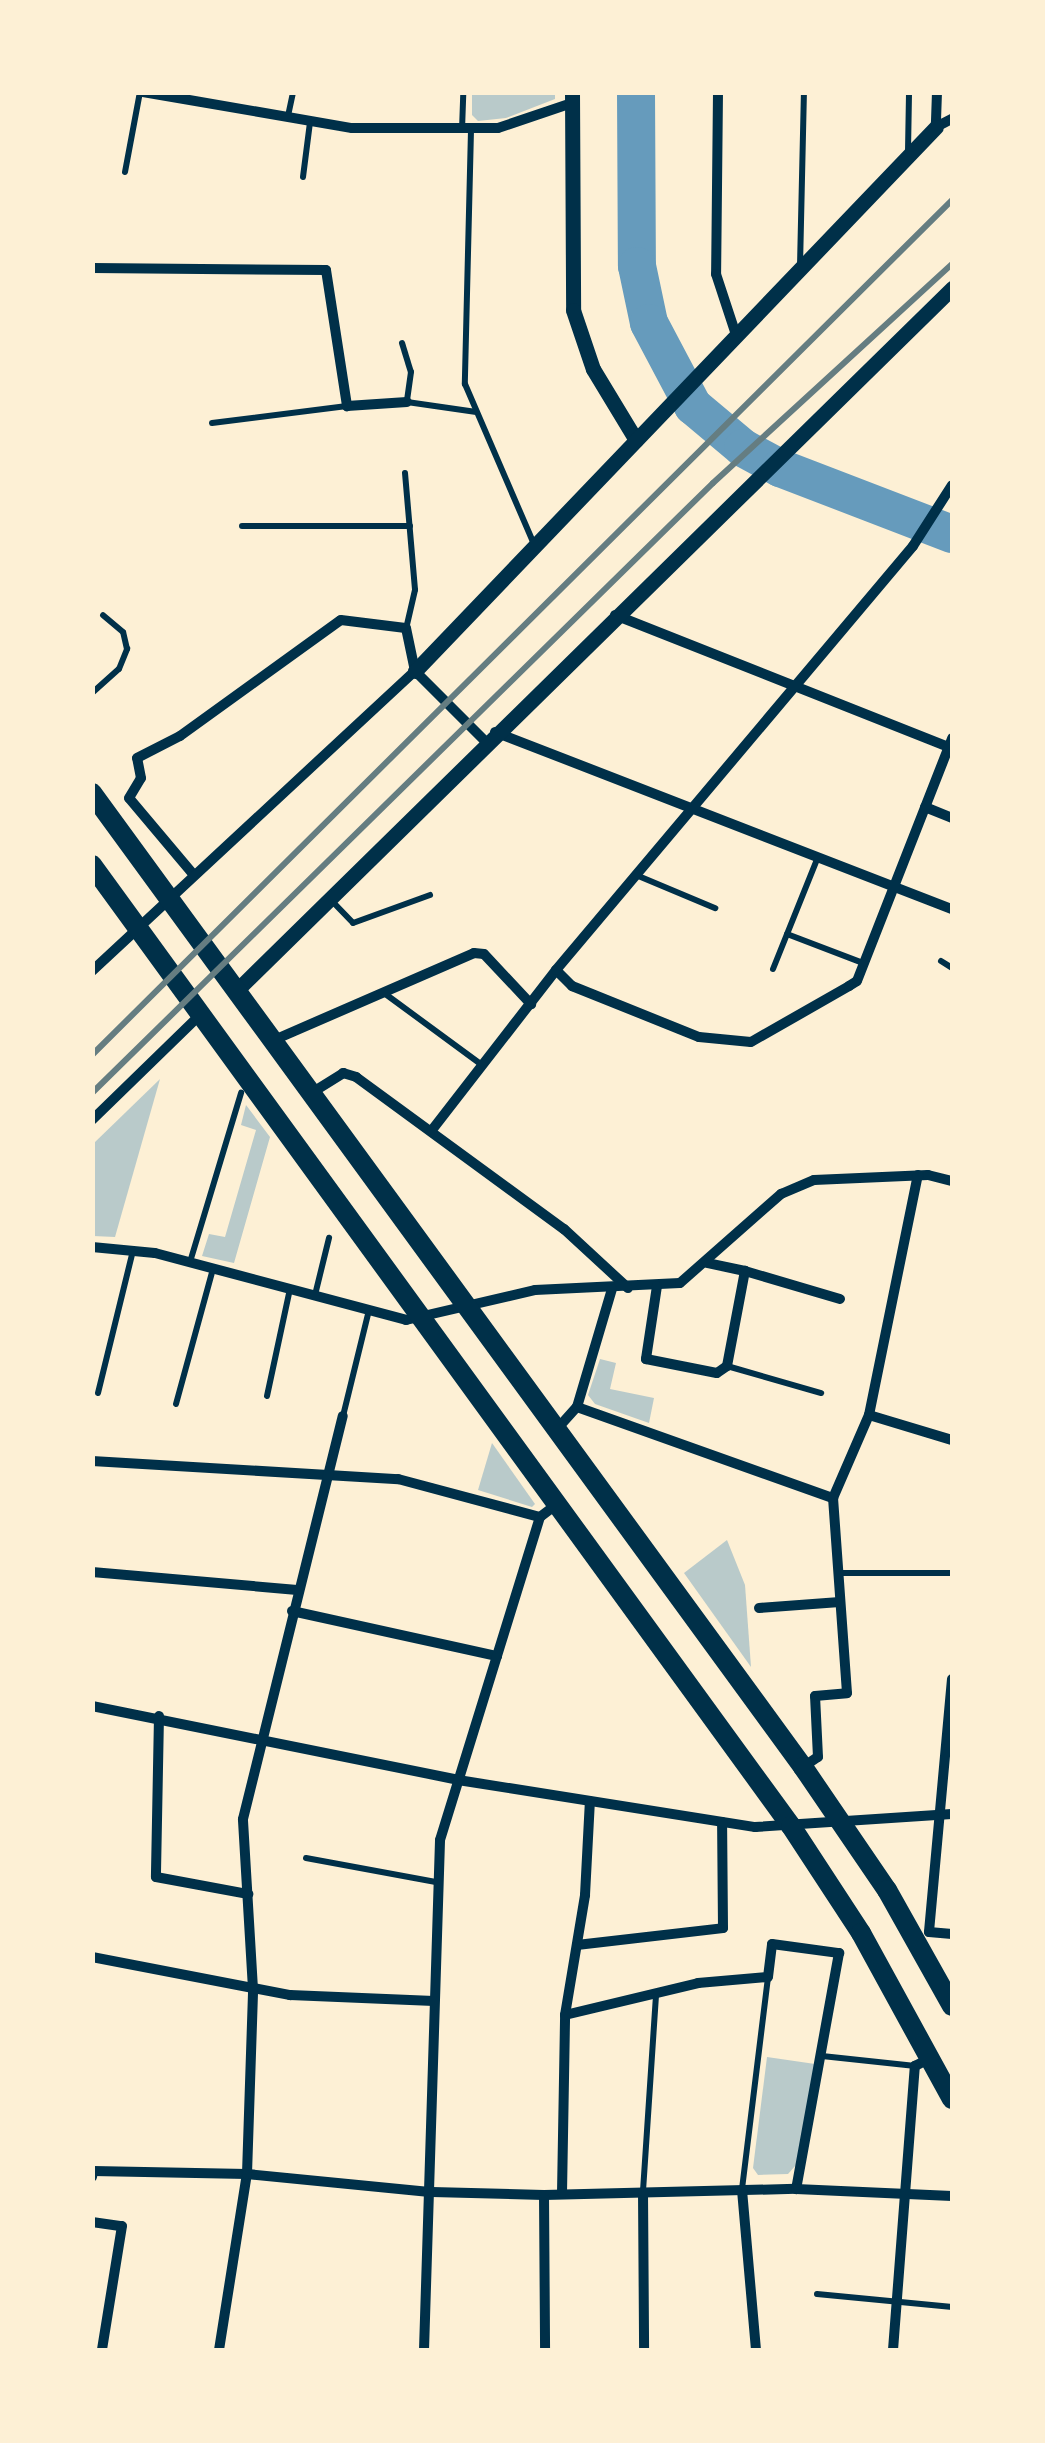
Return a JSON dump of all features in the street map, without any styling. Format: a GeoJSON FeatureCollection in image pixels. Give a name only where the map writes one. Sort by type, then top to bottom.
{"type":"FeatureCollection","features":[{"type":"Feature","properties":{"kind":"main road"},"geometry":{"type":"LineString","coordinates":[[92,794],[804,1767],[923,1936],[952,2006]]}},
{"type":"Feature","properties":{"kind":"main road"},"geometry":{"type":"LineString","coordinates":[[92,865],[422,1319],[548,1510],[791,1826],[862,1933],[923,2062],[952,2099]]}},
{"type":"Feature","properties":{"kind":"street"},"geometry":{"type":"LineString","coordinates":[[142,92],[310,122],[467,130],[572,98],[573,310],[593,369],[636,440]]}},
{"type":"Feature","properties":{"kind":"street"},"geometry":{"type":"LineString","coordinates":[[718,92],[716,274],[736,335]]}},
{"type":"Feature","properties":{"kind":"street"},"geometry":{"type":"LineString","coordinates":[[936,127],[937,92]]}},
{"type":"Feature","properties":{"kind":"street"},"geometry":{"type":"LineString","coordinates":[[92,971],[415,671],[936,127],[952,119]]}},
{"type":"Feature","properties":{"kind":"street"},"geometry":{"type":"LineString","coordinates":[[92,268],[326,270],[347,406],[407,402]]}},
{"type":"Feature","properties":{"kind":"street"},"geometry":{"type":"LineString","coordinates":[[238,990],[614,614],[952,288]]}},
{"type":"Feature","properties":{"kind":"street"},"geometry":{"type":"LineString","coordinates":[[432,1130],[556,970],[913,546],[952,484]]}},
{"type":"Feature","properties":{"kind":"street"},"geometry":{"type":"LineString","coordinates":[[556,970],[572,986],[700,1038],[750,1042],[857,981],[951,742],[796,687],[614,614]]}},
{"type":"Feature","properties":{"kind":"street"},"geometry":{"type":"LineString","coordinates":[[193,874],[128,794],[141,778],[140,754],[341,620],[406,628],[415,671],[490,736],[693,807],[952,908]]}},
{"type":"Feature","properties":{"kind":"street"},"geometry":{"type":"LineString","coordinates":[[925,807],[952,818]]}},
{"type":"Feature","properties":{"kind":"street"},"geometry":{"type":"LineString","coordinates":[[274,1040],[480,952],[531,1004]]}},
{"type":"Feature","properties":{"kind":"street"},"geometry":{"type":"LineString","coordinates":[[92,1120],[202,1014]]}},
{"type":"Feature","properties":{"kind":"street"},"geometry":{"type":"LineString","coordinates":[[313,1092],[343,1072],[432,1130],[564,1230],[628,1288]]}},
{"type":"Feature","properties":{"kind":"street"},"geometry":{"type":"LineString","coordinates":[[804,1767],[818,1756],[815,1696],[847,1693],[833,1498],[869,1415],[918,1175]]}},
{"type":"Feature","properties":{"kind":"street"},"geometry":{"type":"LineString","coordinates":[[92,1247],[133,1249],[368,1314],[422,1319],[471,1310],[535,1290],[680,1283],[781,1194],[814,1180],[918,1175],[952,1181]]}},
{"type":"Feature","properties":{"kind":"street"},"geometry":{"type":"LineString","coordinates":[[707,1263],[840,1299]]}},
{"type":"Feature","properties":{"kind":"street"},"geometry":{"type":"LineString","coordinates":[[658,1286],[646,1359],[717,1373],[727,1366],[745,1271]]}},
{"type":"Feature","properties":{"kind":"street"},"geometry":{"type":"LineString","coordinates":[[557,1429],[576,1407],[612,1289]]}},
{"type":"Feature","properties":{"kind":"street"},"geometry":{"type":"LineString","coordinates":[[576,1407],[833,1498]]}},
{"type":"Feature","properties":{"kind":"street"},"geometry":{"type":"LineString","coordinates":[[869,1415],[952,1440]]}},
{"type":"Feature","properties":{"kind":"street"},"geometry":{"type":"LineString","coordinates":[[219,2350],[247,2174],[253,1990],[243,1819],[260,1738],[343,1416]]}},
{"type":"Feature","properties":{"kind":"street"},"geometry":{"type":"LineString","coordinates":[[92,1462],[328,1472],[436,1486],[548,1510],[497,1656],[440,1840],[436,1882],[432,2192],[424,2350]]}},
{"type":"Feature","properties":{"kind":"street"},"geometry":{"type":"LineString","coordinates":[[92,1572],[297,1590]]}},
{"type":"Feature","properties":{"kind":"street"},"geometry":{"type":"LineString","coordinates":[[758,1608],[840,1602]]}},
{"type":"Feature","properties":{"kind":"street"},"geometry":{"type":"LineString","coordinates":[[292,1611],[497,1656]]}},
{"type":"Feature","properties":{"kind":"street"},"geometry":{"type":"LineString","coordinates":[[952,1679],[923,1936],[952,1934]]}},
{"type":"Feature","properties":{"kind":"street"},"geometry":{"type":"LineString","coordinates":[[92,1706],[160,1716],[458,1780],[722,1822],[791,1826],[952,1814]]}},
{"type":"Feature","properties":{"kind":"street"},"geometry":{"type":"LineString","coordinates":[[160,1716],[156,1877],[248,1894]]}},
{"type":"Feature","properties":{"kind":"street"},"geometry":{"type":"LineString","coordinates":[[562,2193],[566,2015],[577,1946],[590,1801]]}},
{"type":"Feature","properties":{"kind":"street"},"geometry":{"type":"LineString","coordinates":[[577,1946],[723,1928],[722,1822]]}},
{"type":"Feature","properties":{"kind":"street"},"geometry":{"type":"LineString","coordinates":[[566,2015],[656,1991],[768,1977],[772,1944],[839,1953],[796,2189]]}},
{"type":"Feature","properties":{"kind":"street"},"geometry":{"type":"LineString","coordinates":[[92,1957],[253,1990],[343,2001],[434,2001]]}},
{"type":"Feature","properties":{"kind":"street"},"geometry":{"type":"LineString","coordinates":[[893,2350],[905,2190],[923,2062]]}},
{"type":"Feature","properties":{"kind":"street"},"geometry":{"type":"LineString","coordinates":[[93,2173],[247,2174],[432,2192],[544,2196],[796,2189],[905,2190],[952,2196]]}},
{"type":"Feature","properties":{"kind":"street"},"geometry":{"type":"LineString","coordinates":[[742,2190],[756,2350]]}},
{"type":"Feature","properties":{"kind":"street"},"geometry":{"type":"LineString","coordinates":[[643,2192],[644,2350]]}},
{"type":"Feature","properties":{"kind":"street"},"geometry":{"type":"LineString","coordinates":[[544,2196],[545,2350]]}},
{"type":"Feature","properties":{"kind":"street"},"geometry":{"type":"LineString","coordinates":[[92,2222],[122,2226],[102,2350]]}},
{"type":"Feature","properties":{"kind":"lane"},"geometry":{"type":"LineString","coordinates":[[125,172],[142,92]]}},
{"type":"Feature","properties":{"kind":"lane"},"geometry":{"type":"LineString","coordinates":[[288,118],[293,92]]}},
{"type":"Feature","properties":{"kind":"lane"},"geometry":{"type":"LineString","coordinates":[[463,92],[467,130],[465,384],[535,546]]}},
{"type":"Feature","properties":{"kind":"lane"},"geometry":{"type":"LineString","coordinates":[[800,269],[804,92]]}},
{"type":"Feature","properties":{"kind":"lane"},"geometry":{"type":"LineString","coordinates":[[908,92],[908,157]]}},
{"type":"Feature","properties":{"kind":"lane"},"geometry":{"type":"LineString","coordinates":[[304,177],[310,122]]}},
{"type":"Feature","properties":{"kind":"lane"},"geometry":{"type":"LineString","coordinates":[[402,343],[411,372],[407,402],[476,412]]}},
{"type":"Feature","properties":{"kind":"lane"},"geometry":{"type":"LineString","coordinates":[[212,423],[347,406]]}},
{"type":"Feature","properties":{"kind":"lane"},"geometry":{"type":"LineString","coordinates":[[406,473],[415,590],[406,628]]}},
{"type":"Feature","properties":{"kind":"lane"},"geometry":{"type":"LineString","coordinates":[[242,526],[410,526]]}},
{"type":"Feature","properties":{"kind":"lane"},"geometry":{"type":"LineString","coordinates":[[92,693],[119,669],[126,648],[118,626],[102,615]]}},
{"type":"Feature","properties":{"kind":"lane"},"geometry":{"type":"LineString","coordinates":[[773,968],[819,856]]}},
{"type":"Feature","properties":{"kind":"lane"},"geometry":{"type":"LineString","coordinates":[[636,874],[715,908]]}},
{"type":"Feature","properties":{"kind":"lane"},"geometry":{"type":"LineString","coordinates":[[329,898],[353,923],[430,895]]}},
{"type":"Feature","properties":{"kind":"lane"},"geometry":{"type":"LineString","coordinates":[[787,934],[864,963]]}},
{"type":"Feature","properties":{"kind":"lane"},"geometry":{"type":"LineString","coordinates":[[941,961],[952,968]]}},
{"type":"Feature","properties":{"kind":"lane"},"geometry":{"type":"LineString","coordinates":[[384,992],[482,1065]]}},
{"type":"Feature","properties":{"kind":"lane"},"geometry":{"type":"LineString","coordinates":[[190,1263],[241,1093]]}},
{"type":"Feature","properties":{"kind":"lane"},"geometry":{"type":"LineString","coordinates":[[314,1300],[329,1238]]}},
{"type":"Feature","properties":{"kind":"lane"},"geometry":{"type":"LineString","coordinates":[[98,1393],[133,1249]]}},
{"type":"Feature","properties":{"kind":"lane"},"geometry":{"type":"LineString","coordinates":[[176,1404],[212,1272]]}},
{"type":"Feature","properties":{"kind":"lane"},"geometry":{"type":"LineString","coordinates":[[268,1396],[289,1293]]}},
{"type":"Feature","properties":{"kind":"lane"},"geometry":{"type":"LineString","coordinates":[[343,1416],[368,1314]]}},
{"type":"Feature","properties":{"kind":"lane"},"geometry":{"type":"LineString","coordinates":[[727,1366],[822,1393]]}},
{"type":"Feature","properties":{"kind":"lane"},"geometry":{"type":"LineString","coordinates":[[838,1572],[952,1572]]}},
{"type":"Feature","properties":{"kind":"lane"},"geometry":{"type":"LineString","coordinates":[[306,1858],[436,1882]]}},
{"type":"Feature","properties":{"kind":"lane"},"geometry":{"type":"LineString","coordinates":[[742,2190],[768,1977]]}},
{"type":"Feature","properties":{"kind":"lane"},"geometry":{"type":"LineString","coordinates":[[643,2192],[656,1991]]}},
{"type":"Feature","properties":{"kind":"lane"},"geometry":{"type":"LineString","coordinates":[[822,2056],[923,2062]]}},
{"type":"Feature","properties":{"kind":"lane"},"geometry":{"type":"LineString","coordinates":[[817,2294],[952,2307]]}},
{"type":"Feature","properties":{"kind":"shaded area"},"geometry":{"type":"Polygon","coordinates":[[[472,93],[555,93],[555,99],[506,118],[478,121],[472,115],[472,93]]]}},
{"type":"Feature","properties":{"kind":"shaded area"},"geometry":{"type":"Polygon","coordinates":[[[160,1079],[115,1237],[93,1236],[93,1144],[160,1079]]]}},
{"type":"Feature","properties":{"kind":"shaded area"},"geometry":{"type":"Polygon","coordinates":[[[246,1105],[270,1137],[234,1263],[202,1256],[209,1234],[225,1237],[256,1130],[241,1125],[246,1105]]]}},
{"type":"Feature","properties":{"kind":"shaded area"},"geometry":{"type":"Polygon","coordinates":[[[600,1359],[616,1363],[610,1389],[654,1398],[649,1423],[595,1404],[588,1395],[600,1359]]]}},
{"type":"Feature","properties":{"kind":"shaded area"},"geometry":{"type":"Polygon","coordinates":[[[492,1443],[535,1504],[532,1507],[478,1490],[492,1443]]]}},
{"type":"Feature","properties":{"kind":"shaded area"},"geometry":{"type":"Polygon","coordinates":[[[727,1540],[745,1585],[751,1667],[684,1573],[727,1540]]]}},
{"type":"Feature","properties":{"kind":"shaded area"},"geometry":{"type":"Polygon","coordinates":[[[767,2057],[815,2064],[796,2165],[788,2174],[758,2175],[753,2168],[767,2057]]]}},
{"type":"Feature","properties":{"kind":"waterway"},"geometry":{"type":"LineString","coordinates":[[636,92],[637,266],[649,323],[693,406],[743,448],[780,468],[952,534]]}},
{"type":"Feature","properties":{"kind":"railway"},"geometry":{"type":"LineString","coordinates":[[92,1055],[952,200]]}},
{"type":"Feature","properties":{"kind":"railway"},"geometry":{"type":"LineString","coordinates":[[92,1093],[713,483],[952,264]]}}]}
